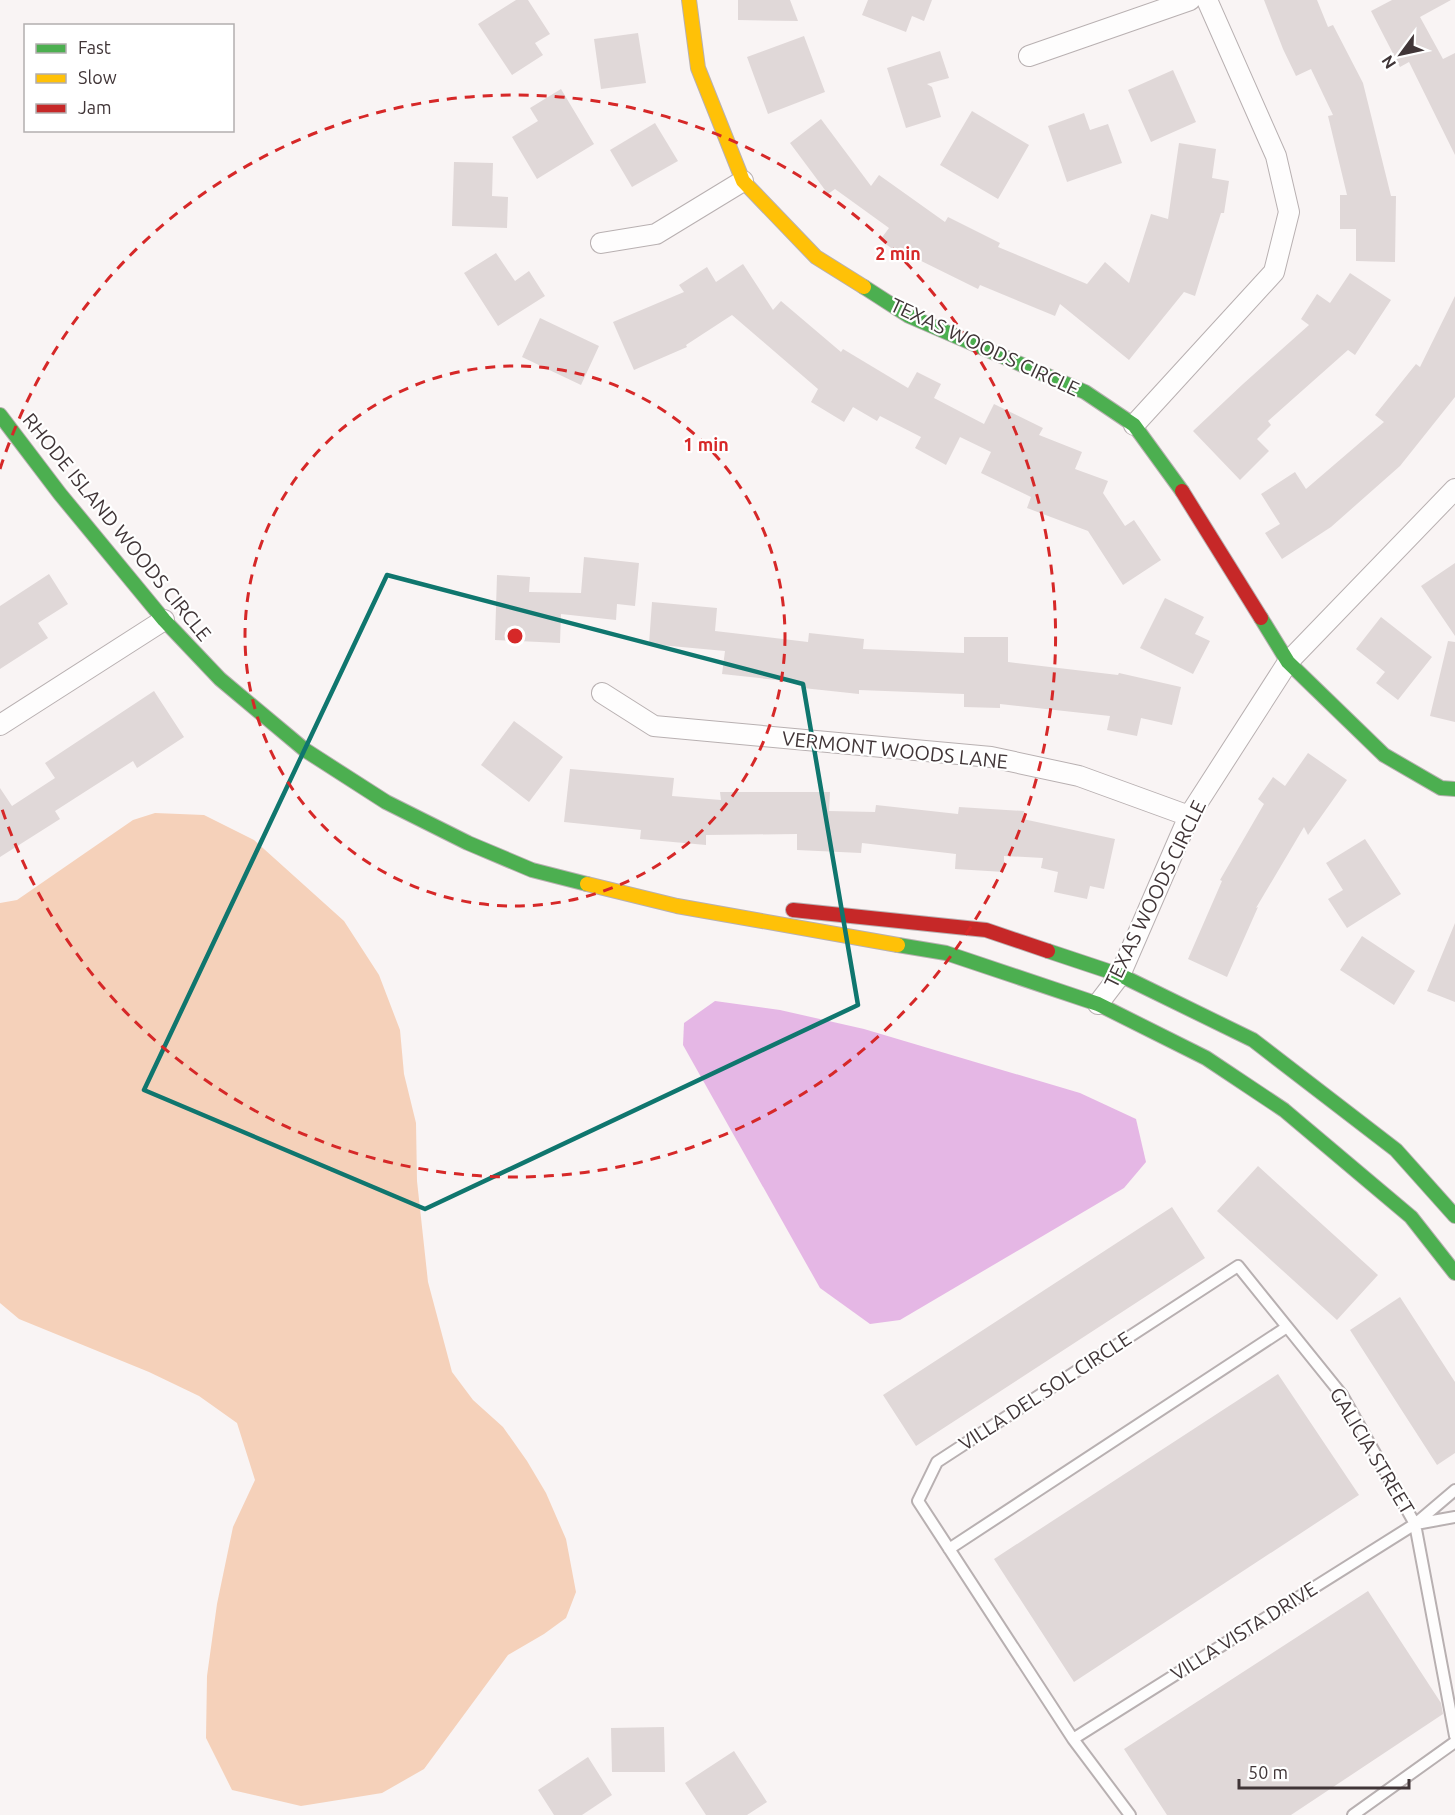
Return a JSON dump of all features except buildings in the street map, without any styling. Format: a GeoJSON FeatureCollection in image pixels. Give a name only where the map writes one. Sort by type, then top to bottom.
{"type":"FeatureCollection","features":[{"type":"Feature","properties":{"kind":"street","name":"TEXAS WOODS CIRCLE"},"geometry":{"type":"LineString","coordinates":[[689,0],[698,68],[743,181],[816,257],[909,316],[1085,392],[1134,425],[1180,489],[1288,662]]}},
{"type":"Feature","properties":{"kind":"street"},"geometry":{"type":"LineString","coordinates":[[1029,56],[1190,0]]}},
{"type":"Feature","properties":{"kind":"street"},"geometry":{"type":"LineString","coordinates":[[1134,425],[1274,272],[1289,212],[1276,156],[1206,0]]}},
{"type":"Feature","properties":{"kind":"street"},"geometry":{"type":"LineString","coordinates":[[601,243],[656,234],[743,181]]}},
{"type":"Feature","properties":{"kind":"street","name":"RHODE ISLAND WOODS CIRCLE"},"geometry":{"type":"LineString","coordinates":[[0,415],[60,494],[164,620],[220,679],[305,750],[386,802],[468,843],[531,870],[677,906],[946,953],[1098,1004],[1206,1058],[1284,1110],[1411,1217],[1455,1273]]}},
{"type":"Feature","properties":{"kind":"street","name":"TEXAS WOODS CIRCLE"},"geometry":{"type":"LineString","coordinates":[[1098,1004],[1120,975],[1190,816],[1288,662],[1455,489]]}},
{"type":"Feature","properties":{"kind":"street"},"geometry":{"type":"LineString","coordinates":[[0,725],[164,620]]}},
{"type":"Feature","properties":{"kind":"street"},"geometry":{"type":"LineString","coordinates":[[1288,662],[1384,755],[1441,788],[1455,789]]}},
{"type":"Feature","properties":{"kind":"street","name":"VERMONT WOODS LANE"},"geometry":{"type":"LineString","coordinates":[[602,693],[654,726],[991,757],[1079,776],[1190,816]]}},
{"type":"Feature","properties":{"kind":"street","name":"RHODE ISLAND WOODS CIRCLE"},"geometry":{"type":"LineString","coordinates":[[677,906],[802,910],[986,930],[1120,975],[1253,1040],[1396,1150],[1455,1216]]}},
{"type":"Feature","properties":{"kind":"lane","name":"GALICIA STREET"},"geometry":{"type":"LineString","coordinates":[[1238,1266],[1342,1395],[1415,1524],[1455,1737]]}},
{"type":"Feature","properties":{"kind":"lane","name":"VILLA DEL SOL CIRCLE"},"geometry":{"type":"LineString","coordinates":[[1130,1815],[1073,1739],[918,1501],[937,1462],[1238,1266]]}},
{"type":"Feature","properties":{"kind":"lane"},"geometry":{"type":"LineString","coordinates":[[949,1549],[1287,1327]]}},
{"type":"Feature","properties":{"kind":"lane","name":"VILLA VISTA DRIVE"},"geometry":{"type":"LineString","coordinates":[[1073,1739],[1415,1524],[1455,1490]]}},
{"type":"Feature","properties":{"kind":"lane","name":"VILLA VISTA DRIVE"},"geometry":{"type":"LineString","coordinates":[[1415,1524],[1455,1517]]}},
{"type":"Feature","properties":{"kind":"lane"},"geometry":{"type":"LineString","coordinates":[[1353,1815],[1455,1742]]}},
{"type":"Feature","properties":{"kind":"highlighted area"},"geometry":{"type":"Polygon","coordinates":[[[387,575],[803,684],[858,1005],[425,1209],[144,1090],[387,575]]]}},
{"type":"Feature","properties":{"kind":"shaded area"},"geometry":{"type":"Polygon","coordinates":[[[155,813],[204,815],[254,840],[344,921],[379,975],[400,1030],[404,1074],[416,1123],[417,1181],[428,1282],[452,1372],[473,1400],[503,1427],[527,1461],[546,1493],[566,1539],[576,1592],[566,1618],[508,1655],[424,1769],[382,1793],[301,1806],[232,1790],[206,1738],[207,1676],[217,1604],[233,1527],[255,1480],[237,1423],[199,1396],[149,1372],[19,1319],[0,1303],[0,903],[17,900],[133,820],[155,813]]]}},
{"type":"Feature","properties":{"kind":"shaded area"},"geometry":{"type":"Polygon","coordinates":[[[715,1001],[780,1010],[864,1029],[1080,1093],[1136,1119],[1146,1162],[1124,1188],[900,1320],[870,1324],[820,1288],[683,1045],[684,1023],[715,1001]]]}},
{"type":"Feature","properties":{"kind":"traffic: fast"},"geometry":{"type":"LineString","coordinates":[[864,287],[909,316],[1085,392],[1134,425],[1182,491]]}},
{"type":"Feature","properties":{"kind":"traffic: fast"},"geometry":{"type":"LineString","coordinates":[[0,415],[60,494],[164,620],[220,679],[305,750],[386,802],[468,843],[532,870],[587,884]]}},
{"type":"Feature","properties":{"kind":"traffic: fast"},"geometry":{"type":"LineString","coordinates":[[1261,618],[1288,662],[1384,755],[1441,788],[1455,789]]}},
{"type":"Feature","properties":{"kind":"traffic: fast"},"geometry":{"type":"LineString","coordinates":[[898,945],[946,953],[1098,1004],[1206,1058],[1284,1110],[1411,1217],[1455,1273]]}},
{"type":"Feature","properties":{"kind":"traffic: fast"},"geometry":{"type":"LineString","coordinates":[[1048,951],[1120,975],[1253,1040],[1396,1150],[1455,1216]]}},
{"type":"Feature","properties":{"kind":"traffic: slow"},"geometry":{"type":"LineString","coordinates":[[689,0],[698,68],[743,181],[816,257],[864,287]]}},
{"type":"Feature","properties":{"kind":"traffic: slow"},"geometry":{"type":"LineString","coordinates":[[587,884],[677,906],[898,945]]}},
{"type":"Feature","properties":{"kind":"traffic: jam"},"geometry":{"type":"LineString","coordinates":[[1182,491],[1261,618]]}},
{"type":"Feature","properties":{"kind":"traffic: jam"},"geometry":{"type":"LineString","coordinates":[[793,910],[986,930],[1048,951]]}}]}
